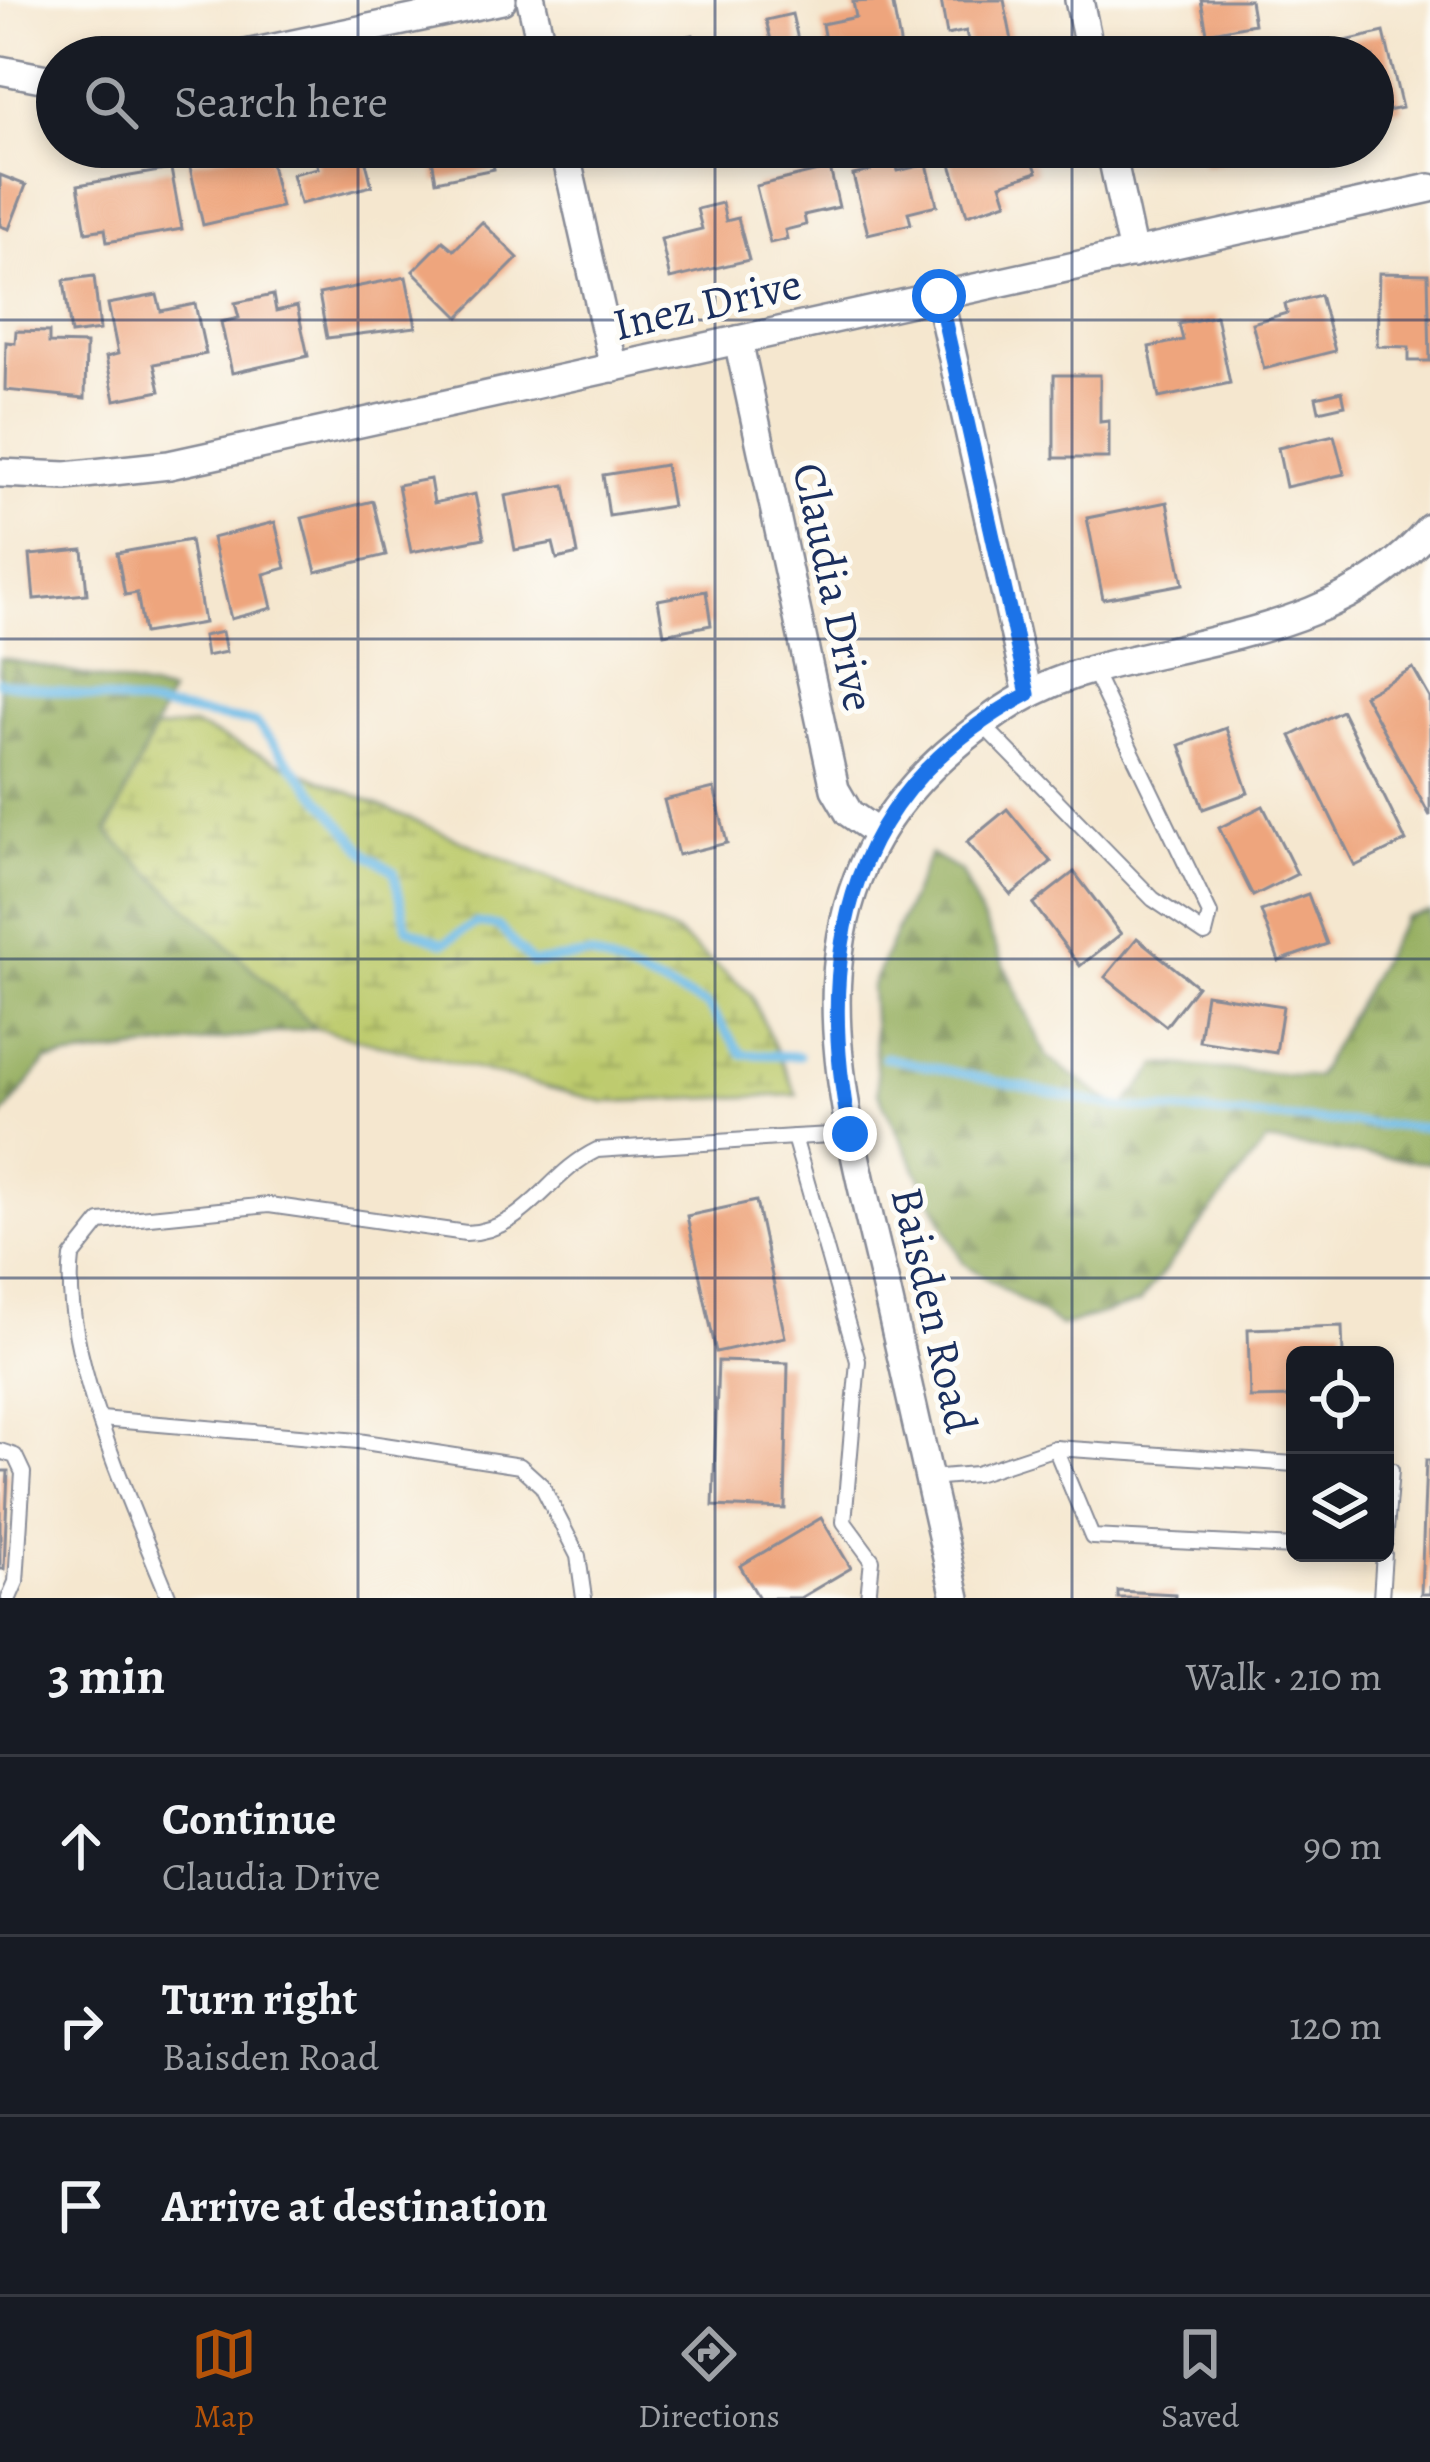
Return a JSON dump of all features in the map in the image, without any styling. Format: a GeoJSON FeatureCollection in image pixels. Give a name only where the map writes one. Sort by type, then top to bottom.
{"type":"FeatureCollection","features":[{"type":"Feature","properties":{"kind":"street"},"geometry":{"type":"LineString","coordinates":[[331,36],[502,0]]}},
{"type":"Feature","properties":{"kind":"street"},"geometry":{"type":"LineString","coordinates":[[531,0],[539,36]]}},
{"type":"Feature","properties":{"kind":"street"},"geometry":{"type":"LineString","coordinates":[[1078,0],[1086,36]]}},
{"type":"Feature","properties":{"kind":"street"},"geometry":{"type":"LineString","coordinates":[[0,70],[36,77]]}},
{"type":"Feature","properties":{"kind":"street"},"geometry":{"type":"LineString","coordinates":[[569,168],[614,368]]}},
{"type":"Feature","properties":{"kind":"street"},"geometry":{"type":"LineString","coordinates":[[1115,168],[1133,254]]}},
{"type":"Feature","properties":{"kind":"street","name":"Inez Drive"},"geometry":{"type":"LineString","coordinates":[[0,473],[66,476],[169,465],[1430,188]]}},
{"type":"Feature","properties":{"kind":"street"},"geometry":{"type":"LineString","coordinates":[[939,296],[1028,694]]}},
{"type":"Feature","properties":{"kind":"street","name":"Claudia Drive"},"geometry":{"type":"LineString","coordinates":[[738,340],[835,789],[849,813],[879,834]]}},
{"type":"Feature","properties":{"kind":"street","name":"Baisden Road"},"geometry":{"type":"LineString","coordinates":[[956,1598],[850,1134],[834,1032],[834,988],[851,896],[879,834],[924,773],[981,722],[1028,694],[1092,669],[1268,629],[1331,604],[1396,561],[1430,528]]}},
{"type":"Feature","properties":{"kind":"lane"},"geometry":{"type":"LineString","coordinates":[[981,722],[1153,899],[1205,934],[1210,914],[1092,669]]}},
{"type":"Feature","properties":{"kind":"lane"},"geometry":{"type":"LineString","coordinates":[[169,1598],[101,1419],[69,1278],[71,1257],[100,1222],[269,1205],[466,1234],[492,1232],[514,1222],[576,1160],[597,1150],[850,1134]]}},
{"type":"Feature","properties":{"kind":"lane"},"geometry":{"type":"LineString","coordinates":[[794,1137],[858,1360],[844,1522],[872,1560],[868,1598]]}},
{"type":"Feature","properties":{"kind":"lane"},"geometry":{"type":"LineString","coordinates":[[101,1419],[358,1442],[520,1466],[542,1486],[578,1556],[584,1598]]}},
{"type":"Feature","properties":{"kind":"lane"},"geometry":{"type":"LineString","coordinates":[[929,1478],[976,1474],[1055,1448],[1286,1463]]}},
{"type":"Feature","properties":{"kind":"lane"},"geometry":{"type":"LineString","coordinates":[[1055,1448],[1092,1537],[1286,1547]]}},
{"type":"Feature","properties":{"kind":"lane"},"geometry":{"type":"LineString","coordinates":[[0,1451],[15,1456],[23,1473],[16,1582],[9,1598]]}},
{"type":"Feature","properties":{"kind":"lane"},"geometry":{"type":"LineString","coordinates":[[1381,1598],[1383,1562]]}},
{"type":"Feature","properties":{"kind":"green space"},"geometry":{"type":"Polygon","coordinates":[[[0,658],[170,693],[108,833],[315,1028],[46,1061],[0,1119],[0,658]]]}},
{"type":"Feature","properties":{"kind":"green space"},"geometry":{"type":"Polygon","coordinates":[[[192,725],[676,933],[750,993],[797,1095],[605,1102],[315,1028],[108,833],[154,730],[192,725]]]}},
{"type":"Feature","properties":{"kind":"green space"},"geometry":{"type":"Polygon","coordinates":[[[930,854],[961,872],[1047,1057],[1121,1110],[1159,1064],[1316,1077],[1405,917],[1430,912],[1430,1163],[1266,1142],[1139,1303],[1061,1326],[963,1263],[878,1093],[871,988],[930,854]]]}},
{"type":"Feature","properties":{"kind":"building"},"geometry":{"type":"Polygon","coordinates":[[[892,0],[899,36],[824,36],[822,24],[856,17],[853,2],[892,0]]]}},
{"type":"Feature","properties":{"kind":"building"},"geometry":{"type":"Polygon","coordinates":[[[941,0],[1004,0],[1011,36],[967,36],[966,31],[947,35],[941,0]]]}},
{"type":"Feature","properties":{"kind":"building"},"geometry":{"type":"Polygon","coordinates":[[[1201,0],[1250,0],[1254,24],[1207,33],[1201,0]]]}},
{"type":"Feature","properties":{"kind":"building"},"geometry":{"type":"Polygon","coordinates":[[[792,14],[797,36],[770,36],[766,20],[792,14]]]}},
{"type":"Feature","properties":{"kind":"building"},"geometry":{"type":"Polygon","coordinates":[[[1394,74],[1402,108],[1394,110],[1394,74]]]}},
{"type":"Feature","properties":{"kind":"building"},"geometry":{"type":"Polygon","coordinates":[[[190,168],[272,168],[281,207],[203,225],[190,168]]]}},
{"type":"Feature","properties":{"kind":"building"},"geometry":{"type":"Polygon","coordinates":[[[318,168],[367,168],[372,186],[300,204],[292,174],[318,168]]]}},
{"type":"Feature","properties":{"kind":"building"},"geometry":{"type":"Polygon","coordinates":[[[434,168],[494,168],[494,169],[436,181],[434,168]]]}},
{"type":"Feature","properties":{"kind":"building"},"geometry":{"type":"Polygon","coordinates":[[[830,168],[839,207],[804,215],[806,225],[785,230],[787,239],[770,243],[756,186],[830,168]]]}},
{"type":"Feature","properties":{"kind":"building"},"geometry":{"type":"Polygon","coordinates":[[[928,168],[937,205],[908,212],[911,224],[868,234],[853,175],[928,168]]]}},
{"type":"Feature","properties":{"kind":"building"},"geometry":{"type":"Polygon","coordinates":[[[952,168],[1036,168],[1037,172],[1001,184],[1007,202],[967,215],[952,168]]]}},
{"type":"Feature","properties":{"kind":"building"},"geometry":{"type":"Polygon","coordinates":[[[171,169],[182,229],[107,242],[105,229],[86,232],[78,185],[171,169]]]}},
{"type":"Feature","properties":{"kind":"building"},"geometry":{"type":"Polygon","coordinates":[[[0,175],[26,185],[9,229],[0,226],[0,175]]]}},
{"type":"Feature","properties":{"kind":"building"},"geometry":{"type":"Polygon","coordinates":[[[722,203],[726,221],[738,218],[749,260],[670,279],[661,239],[702,229],[697,209],[722,203]]]}},
{"type":"Feature","properties":{"kind":"building"},"geometry":{"type":"Polygon","coordinates":[[[482,222],[518,258],[459,317],[413,271],[443,241],[454,250],[482,222]]]}},
{"type":"Feature","properties":{"kind":"building"},"geometry":{"type":"Polygon","coordinates":[[[1379,273],[1428,274],[1430,361],[1409,361],[1409,347],[1377,346],[1379,273]]]}},
{"type":"Feature","properties":{"kind":"building"},"geometry":{"type":"Polygon","coordinates":[[[94,276],[100,330],[71,334],[64,280],[94,276]]]}},
{"type":"Feature","properties":{"kind":"building"},"geometry":{"type":"Polygon","coordinates":[[[406,277],[416,327],[327,338],[319,294],[406,277]]]}},
{"type":"Feature","properties":{"kind":"building"},"geometry":{"type":"Polygon","coordinates":[[[157,295],[161,311],[195,304],[206,354],[154,364],[160,391],[115,400],[106,357],[118,354],[108,304],[157,295]]]}},
{"type":"Feature","properties":{"kind":"building"},"geometry":{"type":"Polygon","coordinates":[[[273,295],[276,311],[297,306],[308,356],[232,373],[221,322],[239,318],[235,303],[273,295]]]}},
{"type":"Feature","properties":{"kind":"building"},"geometry":{"type":"Polygon","coordinates":[[[1320,295],[1335,351],[1264,369],[1252,323],[1287,313],[1285,304],[1320,295]]]}},
{"type":"Feature","properties":{"kind":"building"},"geometry":{"type":"Polygon","coordinates":[[[1216,316],[1230,383],[1159,398],[1149,347],[1183,340],[1179,324],[1216,316]]]}},
{"type":"Feature","properties":{"kind":"building"},"geometry":{"type":"Polygon","coordinates":[[[16,331],[49,332],[49,343],[86,344],[85,398],[5,390],[6,342],[15,343],[16,331]]]}},
{"type":"Feature","properties":{"kind":"building"},"geometry":{"type":"Polygon","coordinates":[[[1054,375],[1100,375],[1100,422],[1109,421],[1109,458],[1054,458],[1054,375]]]}},
{"type":"Feature","properties":{"kind":"building"},"geometry":{"type":"Polygon","coordinates":[[[1342,391],[1345,405],[1319,411],[1316,397],[1342,391]]]}},
{"type":"Feature","properties":{"kind":"building"},"geometry":{"type":"Polygon","coordinates":[[[1334,435],[1344,474],[1286,487],[1278,448],[1334,435]]]}},
{"type":"Feature","properties":{"kind":"building"},"geometry":{"type":"Polygon","coordinates":[[[665,465],[672,506],[609,516],[603,475],[665,465]]]}},
{"type":"Feature","properties":{"kind":"building"},"geometry":{"type":"Polygon","coordinates":[[[430,479],[434,503],[475,494],[484,538],[411,552],[398,485],[430,479]]]}},
{"type":"Feature","properties":{"kind":"building"},"geometry":{"type":"Polygon","coordinates":[[[565,485],[578,554],[557,559],[553,543],[515,550],[505,496],[565,485]]]}},
{"type":"Feature","properties":{"kind":"building"},"geometry":{"type":"Polygon","coordinates":[[[373,501],[386,555],[316,572],[302,518],[373,501]]]}},
{"type":"Feature","properties":{"kind":"building"},"geometry":{"type":"Polygon","coordinates":[[[1167,502],[1183,584],[1103,599],[1087,518],[1167,502]]]}},
{"type":"Feature","properties":{"kind":"building"},"geometry":{"type":"Polygon","coordinates":[[[275,522],[286,568],[264,574],[272,608],[231,619],[212,538],[275,522]]]}},
{"type":"Feature","properties":{"kind":"building"},"geometry":{"type":"Polygon","coordinates":[[[190,540],[204,623],[144,633],[137,593],[125,595],[117,553],[190,540]]]}},
{"type":"Feature","properties":{"kind":"building"},"geometry":{"type":"Polygon","coordinates":[[[83,550],[87,594],[34,599],[30,555],[83,550]]]}},
{"type":"Feature","properties":{"kind":"building"},"geometry":{"type":"Polygon","coordinates":[[[706,591],[711,625],[664,634],[658,600],[706,591]]]}},
{"type":"Feature","properties":{"kind":"building"},"geometry":{"type":"Polygon","coordinates":[[[222,632],[226,652],[206,656],[203,636],[222,632]]]}},
{"type":"Feature","properties":{"kind":"building"},"geometry":{"type":"Polygon","coordinates":[[[1413,668],[1430,698],[1430,816],[1364,695],[1413,668]]]}},
{"type":"Feature","properties":{"kind":"building"},"geometry":{"type":"Polygon","coordinates":[[[1342,711],[1406,841],[1355,866],[1291,736],[1342,711]]]}},
{"type":"Feature","properties":{"kind":"building"},"geometry":{"type":"Polygon","coordinates":[[[1226,728],[1248,793],[1203,809],[1180,745],[1226,728]]]}},
{"type":"Feature","properties":{"kind":"building"},"geometry":{"type":"Polygon","coordinates":[[[714,788],[727,843],[678,855],[664,800],[714,788]]]}},
{"type":"Feature","properties":{"kind":"building"},"geometry":{"type":"Polygon","coordinates":[[[1263,806],[1297,874],[1253,896],[1219,828],[1263,806]]]}},
{"type":"Feature","properties":{"kind":"building"},"geometry":{"type":"Polygon","coordinates":[[[1007,809],[1051,862],[1011,895],[967,842],[1007,809]]]}},
{"type":"Feature","properties":{"kind":"building"},"geometry":{"type":"Polygon","coordinates":[[[1074,872],[1121,934],[1080,966],[1033,904],[1074,872]]]}},
{"type":"Feature","properties":{"kind":"building"},"geometry":{"type":"Polygon","coordinates":[[[1308,894],[1327,944],[1279,961],[1261,911],[1308,894]]]}},
{"type":"Feature","properties":{"kind":"building"},"geometry":{"type":"Polygon","coordinates":[[[1137,938],[1197,986],[1166,1026],[1105,977],[1137,938]]]}},
{"type":"Feature","properties":{"kind":"building"},"geometry":{"type":"Polygon","coordinates":[[[1206,994],[1283,1006],[1276,1053],[1199,1041],[1206,994]]]}},
{"type":"Feature","properties":{"kind":"building"},"geometry":{"type":"Polygon","coordinates":[[[756,1201],[785,1337],[716,1352],[687,1216],[756,1201]]]}},
{"type":"Feature","properties":{"kind":"building"},"geometry":{"type":"Polygon","coordinates":[[[1342,1326],[1343,1346],[1286,1346],[1286,1397],[1250,1398],[1248,1329],[1342,1326]]]}},
{"type":"Feature","properties":{"kind":"building"},"geometry":{"type":"Polygon","coordinates":[[[718,1361],[788,1363],[785,1509],[713,1506],[718,1361]]]}},
{"type":"Feature","properties":{"kind":"building"},"geometry":{"type":"Polygon","coordinates":[[[1426,1460],[1430,1460],[1430,1594],[1421,1594],[1426,1460]]]}},
{"type":"Feature","properties":{"kind":"building"},"geometry":{"type":"Polygon","coordinates":[[[0,1471],[8,1471],[4,1569],[0,1569],[0,1471]]]}},
{"type":"Feature","properties":{"kind":"building"},"geometry":{"type":"Polygon","coordinates":[[[821,1518],[851,1568],[800,1598],[759,1598],[740,1566],[821,1518]]]}},
{"type":"Feature","properties":{"kind":"building"},"geometry":{"type":"Polygon","coordinates":[[[1118,1591],[1175,1594],[1175,1598],[1118,1598],[1118,1591]]]}},
{"type":"Feature","properties":{"kind":"waterway"},"geometry":{"type":"LineString","coordinates":[[0,682],[256,723],[369,856],[394,871],[407,928],[444,943],[476,923],[498,926],[532,963],[590,955],[707,1005],[742,1054],[799,1056]]}},
{"type":"Feature","properties":{"kind":"waterway"},"geometry":{"type":"LineString","coordinates":[[884,1057],[1116,1107],[1430,1128]]}},
{"type":"Feature","properties":{"kind":"route"},"geometry":{"type":"LineString","coordinates":[[850,1134],[839,1078],[834,988],[838,944],[851,896],[879,834],[902,798],[981,722],[1028,694],[939,296]]}}]}
